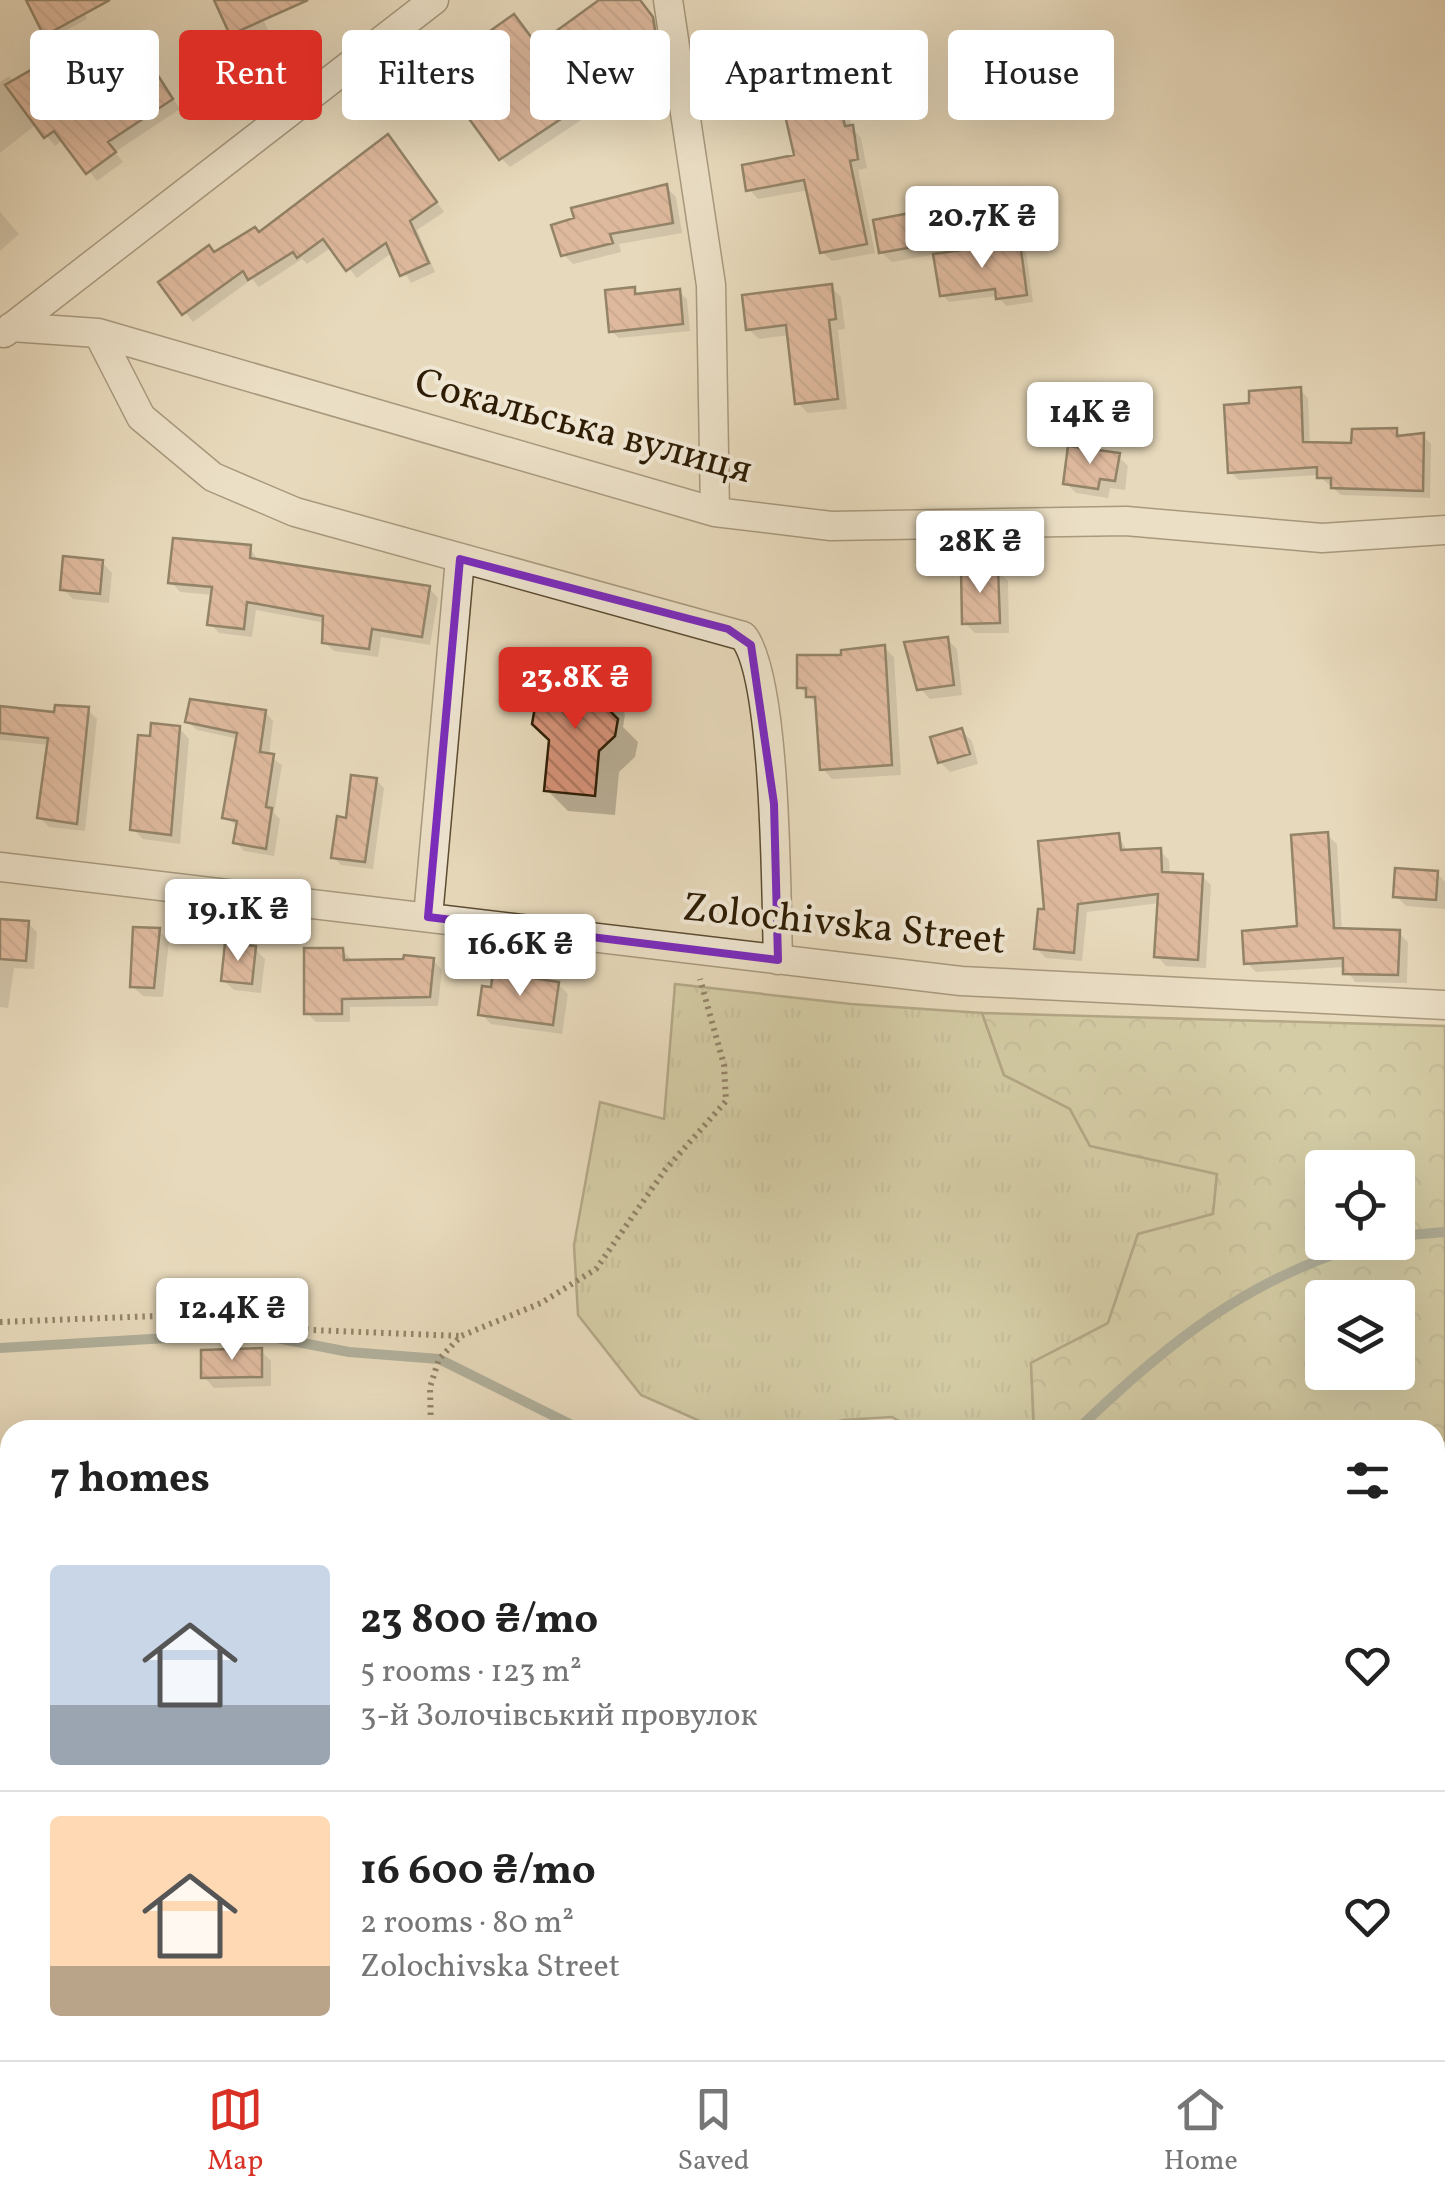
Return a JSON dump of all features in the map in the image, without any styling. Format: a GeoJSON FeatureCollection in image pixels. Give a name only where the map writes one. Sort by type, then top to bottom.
{"type":"FeatureCollection","features":[{"type":"Feature","properties":{"kind":"street"},"geometry":{"type":"LineString","coordinates":[[4,327],[434,0]]}},
{"type":"Feature","properties":{"kind":"street"},"geometry":{"type":"LineString","coordinates":[[668,0],[711,285],[715,512]]}},
{"type":"Feature","properties":{"kind":"street","name":"Сокальська вулиця"},"geometry":{"type":"LineString","coordinates":[[4,327],[98,333],[715,512],[831,526],[1126,522],[1322,538],[1445,530]]}},
{"type":"Feature","properties":{"kind":"street"},"geometry":{"type":"LineString","coordinates":[[98,333],[140,417],[213,477],[295,512],[728,629],[751,645],[758,668],[774,804],[778,960]]}},
{"type":"Feature","properties":{"kind":"street"},"geometry":{"type":"LineString","coordinates":[[428,917],[460,559]]}},
{"type":"Feature","properties":{"kind":"street","name":"Zolochivska Street"},"geometry":{"type":"LineString","coordinates":[[0,867],[961,981],[1445,1005]]}},
{"type":"Feature","properties":{"kind":"path"},"geometry":{"type":"LineString","coordinates":[[0,1322],[208,1314],[312,1330],[460,1336],[542,1303],[596,1269],[664,1170],[726,1101],[724,1064],[692,951]]}},
{"type":"Feature","properties":{"kind":"path"},"geometry":{"type":"LineString","coordinates":[[431,1420],[430,1388],[439,1359],[460,1336]]}},
{"type":"Feature","properties":{"kind":"highlighted area"},"geometry":{"type":"Polygon","coordinates":[[[460,559],[728,629],[751,645],[774,804],[778,960],[428,917],[460,559]]]}},
{"type":"Feature","properties":{"kind":"green space"},"geometry":{"type":"Polygon","coordinates":[[[675,984],[851,1004],[982,1013],[1004,1075],[1070,1109],[1090,1146],[1217,1174],[1213,1214],[1138,1234],[1108,1323],[1031,1363],[1034,1420],[697,1420],[641,1395],[578,1315],[574,1245],[600,1102],[664,1119],[675,984]]]}},
{"type":"Feature","properties":{"kind":"green space"},"geometry":{"type":"Polygon","coordinates":[[[982,1013],[1445,1026],[1445,1420],[1034,1420],[1031,1363],[1108,1323],[1138,1234],[1213,1214],[1217,1174],[1090,1146],[1070,1109],[1004,1075],[982,1013]]]}},
{"type":"Feature","properties":{"kind":"building"},"geometry":{"type":"Polygon","coordinates":[[[26,0],[110,0],[55,30],[41,30],[26,0]]]}},
{"type":"Feature","properties":{"kind":"building"},"geometry":{"type":"Polygon","coordinates":[[[214,0],[308,0],[241,30],[228,30],[214,0]]]}},
{"type":"Feature","properties":{"kind":"building"},"geometry":{"type":"Polygon","coordinates":[[[599,0],[640,0],[653,17],[655,30],[558,30],[599,0]]]}},
{"type":"Feature","properties":{"kind":"building"},"geometry":{"type":"Polygon","coordinates":[[[514,14],[530,36],[530,120],[559,120],[499,160],[470,120],[510,120],[510,30],[491,30],[514,14]]]}},
{"type":"Feature","properties":{"kind":"building"},"geometry":{"type":"Polygon","coordinates":[[[30,71],[30,119],[5,85],[30,71]]]}},
{"type":"Feature","properties":{"kind":"building"},"geometry":{"type":"Polygon","coordinates":[[[159,77],[173,99],[159,108],[159,77]]]}},
{"type":"Feature","properties":{"kind":"building"},"geometry":{"type":"Polygon","coordinates":[[[31,120],[141,120],[108,142],[116,152],[86,174],[54,131],[44,138],[31,120]]]}},
{"type":"Feature","properties":{"kind":"building"},"geometry":{"type":"Polygon","coordinates":[[[786,120],[844,120],[845,126],[853,125],[858,159],[850,161],[867,244],[820,253],[804,180],[746,191],[742,165],[794,155],[786,120]]]}},
{"type":"Feature","properties":{"kind":"building"},"geometry":{"type":"Polygon","coordinates":[[[388,134],[437,202],[410,221],[429,263],[400,276],[386,243],[346,271],[323,239],[297,258],[293,252],[248,280],[243,271],[182,315],[158,282],[209,245],[214,252],[255,227],[259,232],[388,134]]]}},
{"type":"Feature","properties":{"kind":"building"},"geometry":{"type":"Polygon","coordinates":[[[667,184],[673,223],[610,234],[613,243],[561,256],[551,225],[574,218],[571,208],[667,184]]]}},
{"type":"Feature","properties":{"kind":"building"},"geometry":{"type":"Polygon","coordinates":[[[936,208],[942,242],[879,253],[873,220],[936,208]]]}},
{"type":"Feature","properties":{"kind":"building"},"geometry":{"type":"Polygon","coordinates":[[[1020,242],[1027,295],[996,299],[995,289],[940,296],[933,254],[1020,242]]]}},
{"type":"Feature","properties":{"kind":"building"},"geometry":{"type":"Polygon","coordinates":[[[832,284],[836,319],[829,320],[838,399],[795,404],[786,325],[746,330],[742,295],[832,284]]]}},
{"type":"Feature","properties":{"kind":"building"},"geometry":{"type":"Polygon","coordinates":[[[635,287],[635,294],[680,289],[683,324],[609,332],[605,290],[635,287]]]}},
{"type":"Feature","properties":{"kind":"building"},"geometry":{"type":"Polygon","coordinates":[[[1301,387],[1303,442],[1351,443],[1352,429],[1397,428],[1397,436],[1424,433],[1423,491],[1331,488],[1331,478],[1317,478],[1317,467],[1228,473],[1224,405],[1249,403],[1249,391],[1301,387]]]}},
{"type":"Feature","properties":{"kind":"building"},"geometry":{"type":"Polygon","coordinates":[[[1068,446],[1120,453],[1115,481],[1100,479],[1098,489],[1063,484],[1068,446]]]}},
{"type":"Feature","properties":{"kind":"building"},"geometry":{"type":"Polygon","coordinates":[[[173,538],[251,545],[250,558],[430,586],[422,637],[372,629],[369,649],[322,643],[323,616],[247,602],[244,629],[207,625],[212,587],[168,583],[173,538]]]}},
{"type":"Feature","properties":{"kind":"building"},"geometry":{"type":"Polygon","coordinates":[[[63,556],[103,560],[100,594],[60,590],[63,556]]]}},
{"type":"Feature","properties":{"kind":"building"},"geometry":{"type":"Polygon","coordinates":[[[998,568],[1000,623],[962,624],[961,569],[998,568]]]}},
{"type":"Feature","properties":{"kind":"building"},"geometry":{"type":"Polygon","coordinates":[[[948,637],[954,685],[917,690],[904,642],[948,637]]]}},
{"type":"Feature","properties":{"kind":"building"},"geometry":{"type":"Polygon","coordinates":[[[885,645],[892,765],[820,770],[815,697],[806,697],[806,688],[797,688],[797,655],[841,655],[841,650],[885,645]]]}},
{"type":"Feature","properties":{"kind":"building"},"geometry":{"type":"Polygon","coordinates":[[[578,666],[594,672],[605,691],[603,704],[618,719],[615,736],[599,751],[595,796],[544,791],[549,740],[532,724],[535,707],[553,697],[554,681],[578,666]]]}},
{"type":"Feature","properties":{"kind":"building"},"geometry":{"type":"Polygon","coordinates":[[[190,699],[266,710],[260,752],[274,754],[266,807],[272,808],[266,849],[233,843],[237,821],[222,818],[237,733],[185,722],[190,699]]]}},
{"type":"Feature","properties":{"kind":"building"},"geometry":{"type":"Polygon","coordinates":[[[55,705],[89,707],[77,824],[37,818],[48,738],[0,733],[0,706],[54,712],[55,705]]]}},
{"type":"Feature","properties":{"kind":"building"},"geometry":{"type":"Polygon","coordinates":[[[151,723],[180,726],[171,835],[130,830],[138,735],[150,736],[151,723]]]}},
{"type":"Feature","properties":{"kind":"building"},"geometry":{"type":"Polygon","coordinates":[[[962,728],[970,754],[938,763],[930,737],[962,728]]]}},
{"type":"Feature","properties":{"kind":"building"},"geometry":{"type":"Polygon","coordinates":[[[351,775],[377,778],[365,862],[331,858],[337,816],[346,818],[351,775]]]}},
{"type":"Feature","properties":{"kind":"building"},"geometry":{"type":"Polygon","coordinates":[[[1328,832],[1334,928],[1400,930],[1398,975],[1343,974],[1343,958],[1244,964],[1242,931],[1297,926],[1291,835],[1328,832]]]}},
{"type":"Feature","properties":{"kind":"building"},"geometry":{"type":"Polygon","coordinates":[[[1119,833],[1121,850],[1161,848],[1162,872],[1203,874],[1198,960],[1154,957],[1158,894],[1078,904],[1074,953],[1034,949],[1038,909],[1044,909],[1038,841],[1119,833]]]}},
{"type":"Feature","properties":{"kind":"building"},"geometry":{"type":"Polygon","coordinates":[[[1395,868],[1438,871],[1436,900],[1393,897],[1395,868]]]}},
{"type":"Feature","properties":{"kind":"building"},"geometry":{"type":"Polygon","coordinates":[[[0,919],[29,921],[26,961],[0,959],[0,919]]]}},
{"type":"Feature","properties":{"kind":"building"},"geometry":{"type":"Polygon","coordinates":[[[133,927],[160,928],[154,988],[130,987],[133,927]]]}},
{"type":"Feature","properties":{"kind":"building"},"geometry":{"type":"Polygon","coordinates":[[[225,943],[256,946],[252,984],[221,981],[225,943]]]}},
{"type":"Feature","properties":{"kind":"building"},"geometry":{"type":"Polygon","coordinates":[[[304,948],[343,948],[344,960],[403,959],[404,955],[434,958],[430,997],[342,999],[342,1014],[304,1014],[304,948]]]}},
{"type":"Feature","properties":{"kind":"building"},"geometry":{"type":"Polygon","coordinates":[[[493,972],[559,982],[553,1025],[478,1015],[482,986],[491,987],[493,972]]]}},
{"type":"Feature","properties":{"kind":"building"},"geometry":{"type":"Polygon","coordinates":[[[262,1348],[262,1377],[201,1378],[201,1350],[262,1348]]]}},
{"type":"Feature","properties":{"kind":"waterway"},"geometry":{"type":"LineString","coordinates":[[1415,1235],[1445,1232]]}},
{"type":"Feature","properties":{"kind":"waterway"},"geometry":{"type":"LineString","coordinates":[[1088,1420],[1144,1369],[1213,1316],[1288,1273],[1320,1260]]}},
{"type":"Feature","properties":{"kind":"waterway"},"geometry":{"type":"LineString","coordinates":[[0,1348],[251,1333],[349,1352],[439,1359],[562,1420]]}}]}
